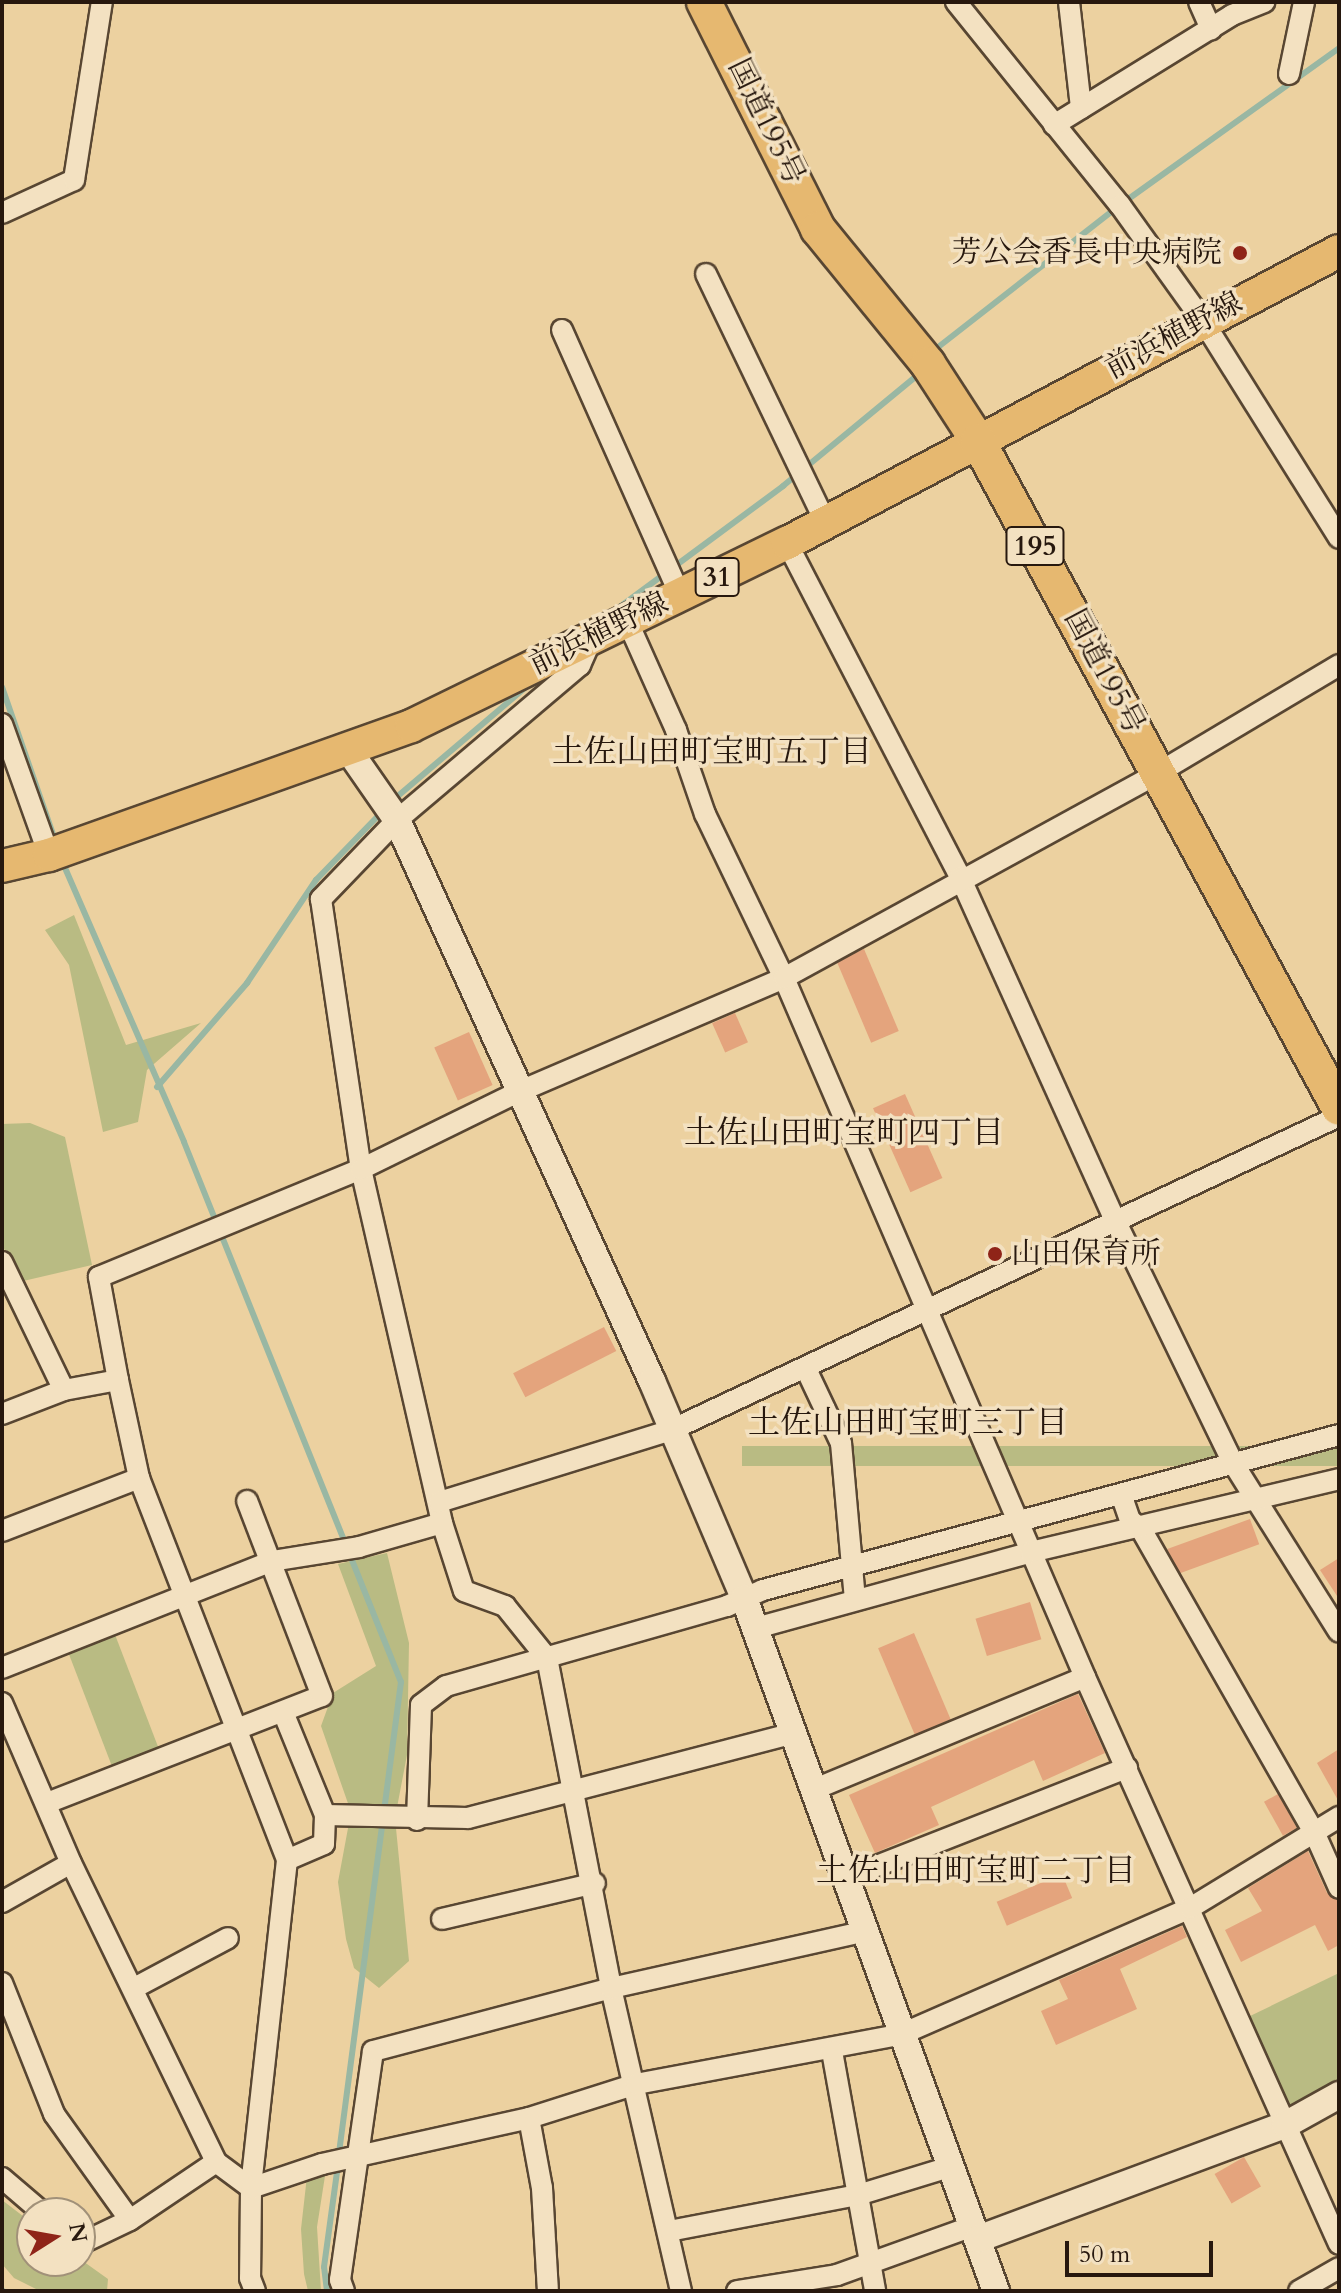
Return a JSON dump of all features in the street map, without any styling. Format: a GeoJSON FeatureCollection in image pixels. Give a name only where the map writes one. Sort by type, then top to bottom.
{"type":"FeatureCollection","features":[{"type":"Feature","properties":{"kind":"highway","name":"国道195号"},"geometry":{"type":"LineString","coordinates":[[704,2],[818,229],[928,364],[978,441],[1339,1108]]}},
{"type":"Feature","properties":{"kind":"main road","name":"前浜植野線"},"geometry":{"type":"LineString","coordinates":[[2,866],[60,851],[411,726],[626,618],[672,578],[787,543],[1339,251]]}},
{"type":"Feature","properties":{"kind":"street"},"geometry":{"type":"LineString","coordinates":[[2,213],[74,180],[102,2]]}},
{"type":"Feature","properties":{"kind":"street"},"geometry":{"type":"LineString","coordinates":[[956,2],[1120,205],[1203,321],[1339,538]]}},
{"type":"Feature","properties":{"kind":"street"},"geometry":{"type":"LineString","coordinates":[[1069,2],[1081,108]]}},
{"type":"Feature","properties":{"kind":"street"},"geometry":{"type":"LineString","coordinates":[[1199,2],[1211,29]]}},
{"type":"Feature","properties":{"kind":"street"},"geometry":{"type":"LineString","coordinates":[[1054,125],[1211,29],[1264,2]]}},
{"type":"Feature","properties":{"kind":"street"},"geometry":{"type":"LineString","coordinates":[[1289,74],[1304,2]]}},
{"type":"Feature","properties":{"kind":"street"},"geometry":{"type":"LineString","coordinates":[[706,274],[826,523]]}},
{"type":"Feature","properties":{"kind":"street"},"geometry":{"type":"LineString","coordinates":[[562,330],[672,578]]}},
{"type":"Feature","properties":{"kind":"street"},"geometry":{"type":"LineString","coordinates":[[787,543],[960,877],[1116,1222],[1233,1463],[1259,1498],[1339,1632]]}},
{"type":"Feature","properties":{"kind":"street"},"geometry":{"type":"LineString","coordinates":[[626,618],[676,730],[705,814],[784,978],[930,1308],[1085,1677],[1339,2244]]}},
{"type":"Feature","properties":{"kind":"street"},"geometry":{"type":"LineString","coordinates":[[594,634],[580,665],[390,811],[321,899],[361,1169],[442,1523],[464,1591],[505,1606],[547,1658],[595,1883],[611,1988],[636,2084],[681,2291]]}},
{"type":"Feature","properties":{"kind":"street"},"geometry":{"type":"LineString","coordinates":[[255,2291],[250,2278],[251,2188],[287,1860],[139,1478],[99,1277],[361,1169],[518,1092],[784,978],[960,877],[1158,773],[1339,665]]}},
{"type":"Feature","properties":{"kind":"street"},"geometry":{"type":"LineString","coordinates":[[2,724],[60,851]]}},
{"type":"Feature","properties":{"kind":"street"},"geometry":{"type":"LineString","coordinates":[[347,748],[390,811],[652,1381],[669,1431],[744,1598],[996,2291]]}},
{"type":"Feature","properties":{"kind":"street"},"geometry":{"type":"LineString","coordinates":[[439,1502],[669,1431],[1339,1116]]}},
{"type":"Feature","properties":{"kind":"street"},"geometry":{"type":"LineString","coordinates":[[2,1262],[64,1390]]}},
{"type":"Feature","properties":{"kind":"street"},"geometry":{"type":"LineString","coordinates":[[806,1369],[841,1443],[855,1599]]}},
{"type":"Feature","properties":{"kind":"street"},"geometry":{"type":"LineString","coordinates":[[2,1414],[64,1390],[118,1380]]}},
{"type":"Feature","properties":{"kind":"street"},"geometry":{"type":"LineString","coordinates":[[417,1820],[421,1705],[446,1686],[851,1567],[1339,1435]]}},
{"type":"Feature","properties":{"kind":"street"},"geometry":{"type":"LineString","coordinates":[[2,1531],[139,1478]]}},
{"type":"Feature","properties":{"kind":"street"},"geometry":{"type":"LineString","coordinates":[[756,1628],[1031,1552],[1141,1529],[1339,1479]]}},
{"type":"Feature","properties":{"kind":"street"},"geometry":{"type":"LineString","coordinates":[[1121,1494],[1130,1520],[1141,1529],[1314,1832],[1339,1888]]}},
{"type":"Feature","properties":{"kind":"street"},"geometry":{"type":"LineString","coordinates":[[47,1803],[322,1696],[247,1501]]}},
{"type":"Feature","properties":{"kind":"street"},"geometry":{"type":"LineString","coordinates":[[2,1668],[181,1593],[272,1561],[359,1547],[442,1523]]}},
{"type":"Feature","properties":{"kind":"street"},"geometry":{"type":"LineString","coordinates":[[815,1789],[1085,1677]]}},
{"type":"Feature","properties":{"kind":"street"},"geometry":{"type":"LineString","coordinates":[[2,1703],[71,1863],[136,1987],[216,2162],[251,2188]]}},
{"type":"Feature","properties":{"kind":"street"},"geometry":{"type":"LineString","coordinates":[[283,1712],[325,1815],[324,1844],[287,1860]]}},
{"type":"Feature","properties":{"kind":"street"},"geometry":{"type":"LineString","coordinates":[[325,1815],[417,1820],[468,1818],[575,1793],[794,1733]]}},
{"type":"Feature","properties":{"kind":"street"},"geometry":{"type":"LineString","coordinates":[[846,1878],[1127,1768]]}},
{"type":"Feature","properties":{"kind":"street"},"geometry":{"type":"LineString","coordinates":[[251,2188],[322,2164],[529,2118],[636,2084],[832,2051],[902,2034],[1190,1908],[1339,1817]]}},
{"type":"Feature","properties":{"kind":"street"},"geometry":{"type":"LineString","coordinates":[[2,1902],[71,1863]]}},
{"type":"Feature","properties":{"kind":"street"},"geometry":{"type":"LineString","coordinates":[[442,1919],[595,1883]]}},
{"type":"Feature","properties":{"kind":"street"},"geometry":{"type":"LineString","coordinates":[[344,2291],[340,2280],[353,2159],[373,2051],[611,1988],[867,1931]]}},
{"type":"Feature","properties":{"kind":"street"},"geometry":{"type":"LineString","coordinates":[[136,1987],[228,1938]]}},
{"type":"Feature","properties":{"kind":"street"},"geometry":{"type":"LineString","coordinates":[[2,1983],[54,2114],[130,2220]]}},
{"type":"Feature","properties":{"kind":"street"},"geometry":{"type":"LineString","coordinates":[[832,2051],[858,2195],[866,2260],[875,2291]]}},
{"type":"Feature","properties":{"kind":"street"},"geometry":{"type":"LineString","coordinates":[[737,2291],[837,2275],[866,2260],[976,2232],[1285,2125],[1339,2095]]}},
{"type":"Feature","properties":{"kind":"street"},"geometry":{"type":"LineString","coordinates":[[529,2118],[542,2188],[548,2291]]}},
{"type":"Feature","properties":{"kind":"street"},"geometry":{"type":"LineString","coordinates":[[96,2236],[130,2220],[216,2162]]}},
{"type":"Feature","properties":{"kind":"street"},"geometry":{"type":"LineString","coordinates":[[669,2231],[858,2195],[953,2166]]}},
{"type":"Feature","properties":{"kind":"street"},"geometry":{"type":"LineString","coordinates":[[2,2178],[24,2197]]}},
{"type":"Feature","properties":{"kind":"street"},"geometry":{"type":"LineString","coordinates":[[1299,2291],[1339,2268]]}},
{"type":"Feature","properties":{"kind":"green space"},"geometry":{"type":"Polygon","coordinates":[[[74,915],[126,1045],[201,1023],[147,1070],[138,1122],[103,1132],[69,965],[45,930],[74,915]]]}},
{"type":"Feature","properties":{"kind":"green space"},"geometry":{"type":"Polygon","coordinates":[[[30,1123],[65,1137],[92,1265],[19,1282],[2,1244],[2,1124],[30,1123]]]}},
{"type":"Feature","properties":{"kind":"green space"},"geometry":{"type":"Polygon","coordinates":[[[742,1446],[1339,1446],[1339,1466],[742,1466],[742,1446]]]}},
{"type":"Feature","properties":{"kind":"green space"},"geometry":{"type":"Polygon","coordinates":[[[387,1553],[409,1643],[407,1755],[395,1818],[409,1961],[379,1988],[354,1968],[346,1939],[338,1882],[351,1812],[321,1726],[333,1693],[376,1666],[338,1564],[387,1553]]]}},
{"type":"Feature","properties":{"kind":"green space"},"geometry":{"type":"Polygon","coordinates":[[[114,1632],[160,1751],[113,1768],[67,1650],[114,1632]]]}},
{"type":"Feature","properties":{"kind":"green space"},"geometry":{"type":"Polygon","coordinates":[[[1339,1973],[1339,2084],[1288,2110],[1248,2017],[1339,1973]]]}},
{"type":"Feature","properties":{"kind":"green space"},"geometry":{"type":"Polygon","coordinates":[[[307,2176],[325,2176],[317,2227],[321,2291],[308,2291],[304,2274],[301,2229],[307,2176]]]}},
{"type":"Feature","properties":{"kind":"green space"},"geometry":{"type":"Polygon","coordinates":[[[2,2200],[16,2211],[16,2277],[96,2277],[96,2270],[108,2279],[107,2291],[40,2291],[14,2278],[2,2264],[2,2200]]]}},
{"type":"Feature","properties":{"kind":"building"},"geometry":{"type":"Polygon","coordinates":[[[864,949],[899,1031],[871,1043],[836,961],[864,949]]]}},
{"type":"Feature","properties":{"kind":"building"},"geometry":{"type":"Polygon","coordinates":[[[735,1013],[748,1042],[725,1052],[712,1023],[735,1013]]]}},
{"type":"Feature","properties":{"kind":"building"},"geometry":{"type":"Polygon","coordinates":[[[469,1032],[493,1085],[458,1100],[434,1047],[469,1032]]]}},
{"type":"Feature","properties":{"kind":"building"},"geometry":{"type":"Polygon","coordinates":[[[905,1094],[942,1178],[910,1192],[873,1108],[905,1094]]]}},
{"type":"Feature","properties":{"kind":"building"},"geometry":{"type":"Polygon","coordinates":[[[604,1327],[616,1351],[525,1397],[513,1373],[604,1327]]]}},
{"type":"Feature","properties":{"kind":"building"},"geometry":{"type":"Polygon","coordinates":[[[1250,1519],[1259,1544],[1177,1574],[1167,1549],[1250,1519]]]}},
{"type":"Feature","properties":{"kind":"building"},"geometry":{"type":"Polygon","coordinates":[[[1339,1558],[1339,1599],[1320,1570],[1339,1558]]]}},
{"type":"Feature","properties":{"kind":"building"},"geometry":{"type":"Polygon","coordinates":[[[1030,1602],[1041,1639],[987,1656],[975,1619],[1030,1602]]]}},
{"type":"Feature","properties":{"kind":"building"},"geometry":{"type":"Polygon","coordinates":[[[914,1633],[951,1720],[915,1735],[878,1648],[914,1633]]]}},
{"type":"Feature","properties":{"kind":"building"},"geometry":{"type":"Polygon","coordinates":[[[1078,1694],[1105,1753],[1043,1781],[1034,1760],[931,1807],[939,1825],[875,1853],[849,1795],[1078,1694]]]}},
{"type":"Feature","properties":{"kind":"building"},"geometry":{"type":"Polygon","coordinates":[[[1339,1749],[1339,1802],[1317,1763],[1339,1749]]]}},
{"type":"Feature","properties":{"kind":"building"},"geometry":{"type":"Polygon","coordinates":[[[1278,1794],[1297,1828],[1283,1836],[1264,1802],[1278,1794]]]}},
{"type":"Feature","properties":{"kind":"building"},"geometry":{"type":"Polygon","coordinates":[[[1308,1851],[1327,1893],[1339,1901],[1339,1945],[1328,1951],[1315,1925],[1241,1962],[1225,1930],[1262,1911],[1248,1888],[1308,1851]]]}},
{"type":"Feature","properties":{"kind":"building"},"geometry":{"type":"Polygon","coordinates":[[[1062,1874],[1072,1898],[1007,1926],[997,1902],[1062,1874]]]}},
{"type":"Feature","properties":{"kind":"building"},"geometry":{"type":"Polygon","coordinates":[[[1182,1926],[1187,1937],[1120,1969],[1137,2009],[1056,2045],[1041,2011],[1068,1999],[1059,1980],[1182,1926]]]}},
{"type":"Feature","properties":{"kind":"building"},"geometry":{"type":"Polygon","coordinates":[[[1244,2157],[1261,2186],[1232,2203],[1215,2174],[1244,2157]]]}},
{"type":"Feature","properties":{"kind":"waterway"},"geometry":{"type":"LineString","coordinates":[[937,348],[1120,205],[1339,48]]}},
{"type":"Feature","properties":{"kind":"waterway"},"geometry":{"type":"LineString","coordinates":[[617,609],[783,486],[914,378]]}},
{"type":"Feature","properties":{"kind":"waterway"},"geometry":{"type":"LineString","coordinates":[[392,801],[527,686]]}},
{"type":"Feature","properties":{"kind":"waterway"},"geometry":{"type":"LineString","coordinates":[[2,687],[56,843]]}},
{"type":"Feature","properties":{"kind":"waterway"},"geometry":{"type":"LineString","coordinates":[[157,1087],[247,983],[316,880],[382,812]]}},
{"type":"Feature","properties":{"kind":"waterway"},"geometry":{"type":"LineString","coordinates":[[62,861],[184,1142],[401,1682],[339,2154]]}},
{"type":"Feature","properties":{"kind":"waterway"},"geometry":{"type":"LineString","coordinates":[[327,2291],[324,2267],[338,2165]]}},
{"type":"Feature","properties":{"kind":"place","name":"芳公会香長中央病院"},"geometry":{"type":"Point","coordinates":[1240,253]}},
{"type":"Feature","properties":{"kind":"place","name":"山田保育所"},"geometry":{"type":"Point","coordinates":[995,1254]}},
{"type":"Feature","properties":{"kind":"district","name":"土佐山田町宝町五丁目"},"geometry":{"type":"Point","coordinates":[712,752]}},
{"type":"Feature","properties":{"kind":"district","name":"土佐山田町宝町四丁目"},"geometry":{"type":"Point","coordinates":[844,1133]}},
{"type":"Feature","properties":{"kind":"district","name":"土佐山田町宝町三丁目"},"geometry":{"type":"Point","coordinates":[908,1423]}},
{"type":"Feature","properties":{"kind":"district","name":"土佐山田町宝町二丁目"},"geometry":{"type":"Point","coordinates":[976,1871]}}]}
